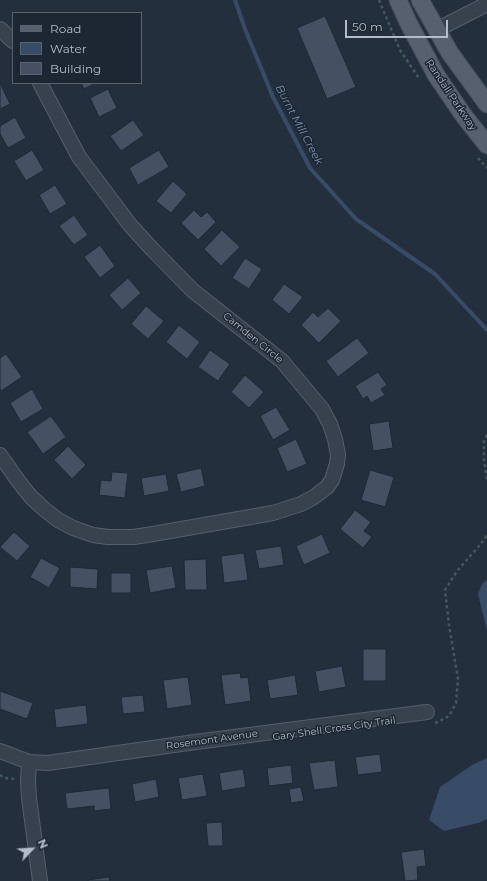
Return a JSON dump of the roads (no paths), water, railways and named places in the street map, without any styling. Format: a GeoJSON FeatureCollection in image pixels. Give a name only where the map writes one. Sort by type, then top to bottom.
{"type":"FeatureCollection","features":[{"type":"Feature","properties":{"kind":"main road","name":"Randall Parkway"},"geometry":{"type":"LineString","coordinates":[[398,0],[436,75],[464,116],[487,145]]}},
{"type":"Feature","properties":{"kind":"main road"},"geometry":{"type":"LineString","coordinates":[[420,0],[450,53],[487,104]]}},
{"type":"Feature","properties":{"kind":"street"},"geometry":{"type":"LineString","coordinates":[[436,30],[487,4]]}},
{"type":"Feature","properties":{"kind":"street"},"geometry":{"type":"LineString","coordinates":[[0,29],[12,41]]}},
{"type":"Feature","properties":{"kind":"street","name":"Camden Circle"},"geometry":{"type":"LineString","coordinates":[[0,455],[31,497],[58,520],[73,528],[93,535],[108,537],[134,537],[273,513],[314,498],[327,487],[332,480],[337,464],[335,439],[330,424],[322,409],[282,361],[192,290],[130,225],[79,157],[41,84]]}},
{"type":"Feature","properties":{"kind":"street","name":"Rosemont Avenue"},"geometry":{"type":"LineString","coordinates":[[0,751],[29,762],[48,763],[188,743],[429,718]]}},
{"type":"Feature","properties":{"kind":"street"},"geometry":{"type":"LineString","coordinates":[[29,762],[28,798],[40,881]]}},
{"type":"Feature","properties":{"kind":"water"},"geometry":{"type":"Polygon","coordinates":[[[487,580],[487,631],[478,594],[482,584],[487,580]]]}},
{"type":"Feature","properties":{"kind":"water"},"geometry":{"type":"Polygon","coordinates":[[[487,758],[487,819],[478,823],[444,831],[429,820],[440,787],[472,765],[487,758]]]}},
{"type":"Feature","properties":{"kind":"waterway","name":"Burnt Mill Creek"},"geometry":{"type":"LineString","coordinates":[[235,0],[245,29],[273,97],[310,168],[356,219],[435,274],[487,330]]}}]}
